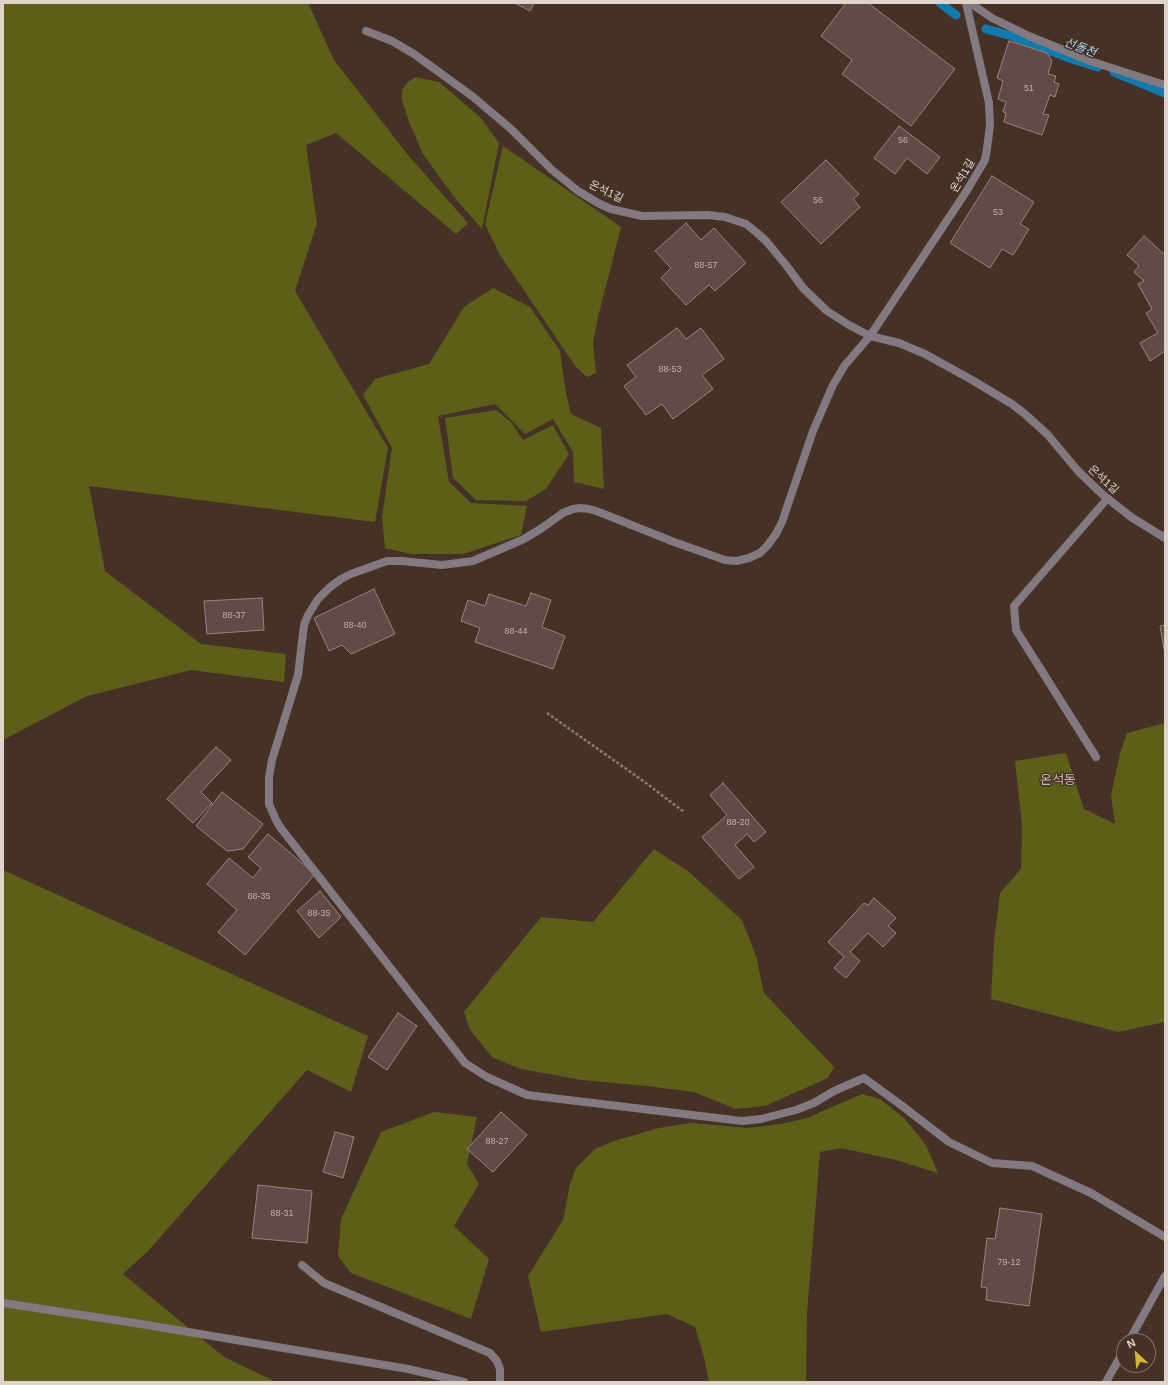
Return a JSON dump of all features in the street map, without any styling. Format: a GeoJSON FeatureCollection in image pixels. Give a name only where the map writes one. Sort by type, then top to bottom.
{"type":"FeatureCollection","features":[{"type":"Feature","properties":{"kind":"street","name":"온석1길"},"geometry":{"type":"LineString","coordinates":[[870,336],[966,192],[984,160],[990,125],[989,103],[966,3]]}},
{"type":"Feature","properties":{"kind":"street"},"geometry":{"type":"LineString","coordinates":[[970,3],[992,18],[1029,36],[1090,61],[1165,85]]}},
{"type":"Feature","properties":{"kind":"street","name":"온석1길"},"geometry":{"type":"LineString","coordinates":[[366,31],[392,41],[414,54],[472,96],[510,128],[551,169],[578,191],[598,203],[611,209],[634,214],[650,216],[708,215],[725,217],[746,224],[769,244],[803,288],[836,318],[870,336],[900,343],[925,354],[1012,404],[1048,435],[1078,471],[1107,499],[1136,520],[1165,538]]}},
{"type":"Feature","properties":{"kind":"street"},"geometry":{"type":"LineString","coordinates":[[870,336],[845,365],[833,385],[813,431],[781,526],[767,546],[753,556],[736,561],[725,560],[674,542],[599,512],[580,508],[563,513],[542,528],[517,542],[473,561],[442,565],[387,561],[351,574],[335,583],[318,599],[308,615],[304,625],[298,675],[271,766],[269,777],[269,804],[280,827],[465,1063],[487,1077],[527,1095],[742,1121],[761,1119],[796,1110],[814,1103],[834,1091],[864,1078],[949,1142],[992,1163],[1032,1166],[1091,1193],[1165,1237]]}},
{"type":"Feature","properties":{"kind":"street"},"geometry":{"type":"LineString","coordinates":[[1096,758],[1016,630],[1014,606],[1107,499]]}},
{"type":"Feature","properties":{"kind":"street"},"geometry":{"type":"LineString","coordinates":[[302,1265],[324,1283],[490,1353],[500,1369],[500,1382]]}},
{"type":"Feature","properties":{"kind":"street"},"geometry":{"type":"LineString","coordinates":[[1133,1333],[1165,1276]]}},
{"type":"Feature","properties":{"kind":"street"},"geometry":{"type":"LineString","coordinates":[[3,1303],[141,1324],[408,1369],[464,1382]]}},
{"type":"Feature","properties":{"kind":"street"},"geometry":{"type":"LineString","coordinates":[[1106,1382],[1116,1364]]}},
{"type":"Feature","properties":{"kind":"path"},"geometry":{"type":"LineString","coordinates":[[547,712],[684,812]]}},
{"type":"Feature","properties":{"kind":"shaded area"},"geometry":{"type":"Polygon","coordinates":[[[3,3],[308,3],[334,60],[408,155],[468,223],[456,234],[336,133],[306,145],[317,223],[295,291],[388,448],[375,522],[89,486],[105,571],[201,644],[286,654],[284,682],[191,670],[87,696],[3,740],[3,3]]]}},
{"type":"Feature","properties":{"kind":"shaded area"},"geometry":{"type":"Polygon","coordinates":[[[415,77],[439,82],[481,118],[499,143],[482,229],[454,197],[423,154],[409,122],[402,100],[402,90],[407,83],[415,77]]]}},
{"type":"Feature","properties":{"kind":"shaded area"},"geometry":{"type":"Polygon","coordinates":[[[503,146],[621,227],[598,317],[593,343],[596,373],[587,377],[576,367],[500,255],[485,224],[503,146]]]}},
{"type":"Feature","properties":{"kind":"shaded area"},"geometry":{"type":"Polygon","coordinates":[[[493,288],[530,307],[560,351],[566,393],[571,414],[601,428],[604,489],[574,482],[573,452],[553,419],[525,434],[495,404],[438,416],[449,482],[471,503],[527,506],[521,535],[463,554],[411,554],[385,548],[382,517],[392,448],[363,395],[375,379],[429,364],[464,307],[493,288]]]}},
{"type":"Feature","properties":{"kind":"shaded area"},"geometry":{"type":"Polygon","coordinates":[[[496,410],[511,422],[523,440],[553,425],[569,454],[546,489],[526,501],[476,500],[453,478],[445,418],[496,410]]]}},
{"type":"Feature","properties":{"kind":"shaded area"},"geometry":{"type":"Polygon","coordinates":[[[1165,723],[1165,1022],[1118,1032],[991,999],[994,941],[1000,893],[1021,869],[1022,825],[1015,761],[1066,753],[1084,809],[1115,824],[1111,795],[1120,754],[1127,733],[1165,723]]]}},
{"type":"Feature","properties":{"kind":"shaded area"},"geometry":{"type":"Polygon","coordinates":[[[654,849],[689,872],[742,920],[756,956],[764,993],[834,1067],[828,1078],[765,1106],[736,1109],[694,1092],[582,1080],[521,1069],[493,1058],[470,1030],[464,1012],[541,917],[593,922],[654,849]]]}},
{"type":"Feature","properties":{"kind":"shaded area"},"geometry":{"type":"Polygon","coordinates":[[[3,870],[368,1036],[351,1092],[307,1070],[149,1250],[123,1274],[224,1357],[276,1382],[3,1382],[3,870]]]}},
{"type":"Feature","properties":{"kind":"shaded area"},"geometry":{"type":"Polygon","coordinates":[[[862,1094],[880,1099],[904,1118],[926,1145],[938,1173],[896,1160],[841,1148],[820,1152],[807,1313],[806,1382],[709,1382],[704,1357],[695,1327],[667,1314],[541,1332],[528,1276],[563,1220],[570,1184],[576,1168],[595,1149],[614,1141],[659,1128],[691,1123],[748,1128],[781,1124],[807,1118],[862,1094]]]}},
{"type":"Feature","properties":{"kind":"shaded area"},"geometry":{"type":"Polygon","coordinates":[[[434,1112],[477,1117],[467,1164],[479,1184],[454,1226],[489,1259],[471,1319],[351,1273],[338,1256],[341,1219],[381,1132],[434,1112]]]}},
{"type":"Feature","properties":{"kind":"building"},"geometry":{"type":"Polygon","coordinates":[[[515,3],[534,3],[530,11],[515,3]]]}},
{"type":"Feature","properties":{"kind":"building"},"geometry":{"type":"Polygon","coordinates":[[[846,3],[868,3],[955,69],[911,126],[842,74],[852,60],[821,36],[846,3]]]}},
{"type":"Feature","properties":{"kind":"building"},"geometry":{"type":"Polygon","coordinates":[[[1009,41],[1047,53],[1052,61],[1048,74],[1056,76],[1054,82],[1059,84],[1055,97],[1050,95],[1043,114],[1049,115],[1042,135],[1004,122],[1006,113],[1003,112],[1006,102],[998,99],[1003,81],[997,78],[1009,41]]]}},
{"type":"Feature","properties":{"kind":"building"},"geometry":{"type":"Polygon","coordinates":[[[899,126],[940,157],[927,174],[907,158],[895,174],[874,158],[899,126]]]}},
{"type":"Feature","properties":{"kind":"building"},"geometry":{"type":"Polygon","coordinates":[[[826,160],[859,194],[853,199],[860,207],[821,244],[781,202],[826,160]]]}},
{"type":"Feature","properties":{"kind":"building"},"geometry":{"type":"Polygon","coordinates":[[[992,176],[1034,202],[1020,224],[1029,229],[1013,255],[1002,249],[990,268],[950,243],[992,176]]]}},
{"type":"Feature","properties":{"kind":"building"},"geometry":{"type":"Polygon","coordinates":[[[686,223],[701,240],[714,228],[746,263],[715,291],[709,285],[686,305],[661,278],[671,268],[655,251],[686,223]]]}},
{"type":"Feature","properties":{"kind":"building"},"geometry":{"type":"Polygon","coordinates":[[[1144,236],[1165,255],[1165,351],[1150,361],[1140,343],[1158,333],[1146,313],[1152,309],[1138,284],[1144,281],[1134,272],[1139,266],[1127,255],[1144,236]]]}},
{"type":"Feature","properties":{"kind":"building"},"geometry":{"type":"Polygon","coordinates":[[[677,328],[686,339],[701,328],[724,359],[702,375],[713,389],[673,419],[662,404],[646,415],[624,386],[636,377],[627,365],[677,328]]]}},
{"type":"Feature","properties":{"kind":"building"},"geometry":{"type":"Polygon","coordinates":[[[374,589],[395,634],[351,654],[342,645],[329,651],[314,618],[374,589]]]}},
{"type":"Feature","properties":{"kind":"building"},"geometry":{"type":"Polygon","coordinates":[[[531,593],[551,600],[542,627],[565,636],[553,669],[475,642],[480,628],[461,621],[468,600],[485,606],[489,594],[526,606],[531,593]]]}},
{"type":"Feature","properties":{"kind":"building"},"geometry":{"type":"Polygon","coordinates":[[[262,598],[264,630],[207,634],[204,601],[262,598]]]}},
{"type":"Feature","properties":{"kind":"building"},"geometry":{"type":"Polygon","coordinates":[[[1165,625],[1165,655],[1160,626],[1165,625]]]}},
{"type":"Feature","properties":{"kind":"building"},"geometry":{"type":"Polygon","coordinates":[[[216,747],[231,760],[201,792],[212,803],[193,823],[167,799],[216,747]]]}},
{"type":"Feature","properties":{"kind":"building"},"geometry":{"type":"Polygon","coordinates":[[[723,783],[766,832],[754,842],[747,834],[735,845],[754,867],[739,879],[702,837],[727,815],[710,795],[723,783]]]}},
{"type":"Feature","properties":{"kind":"building"},"geometry":{"type":"Polygon","coordinates":[[[222,792],[263,824],[243,849],[227,851],[196,826],[222,792]]]}},
{"type":"Feature","properties":{"kind":"building"},"geometry":{"type":"Polygon","coordinates":[[[268,834],[315,874],[245,955],[218,932],[237,910],[207,884],[229,858],[253,878],[261,868],[248,857],[268,834]]]}},
{"type":"Feature","properties":{"kind":"building"},"geometry":{"type":"Polygon","coordinates":[[[320,891],[341,917],[319,938],[297,911],[320,891]]]}},
{"type":"Feature","properties":{"kind":"building"},"geometry":{"type":"Polygon","coordinates":[[[874,898],[896,918],[888,926],[896,933],[883,947],[868,933],[850,952],[860,961],[846,978],[834,968],[844,957],[828,942],[864,903],[868,905],[874,898]]]}},
{"type":"Feature","properties":{"kind":"building"},"geometry":{"type":"Polygon","coordinates":[[[398,1013],[417,1026],[387,1070],[368,1057],[398,1013]]]}},
{"type":"Feature","properties":{"kind":"building"},"geometry":{"type":"Polygon","coordinates":[[[501,1112],[527,1135],[493,1172],[467,1149],[501,1112]]]}},
{"type":"Feature","properties":{"kind":"building"},"geometry":{"type":"Polygon","coordinates":[[[335,1132],[354,1137],[343,1178],[323,1172],[335,1132]]]}},
{"type":"Feature","properties":{"kind":"building"},"geometry":{"type":"Polygon","coordinates":[[[258,1185],[312,1191],[307,1243],[252,1238],[258,1185]]]}},
{"type":"Feature","properties":{"kind":"building"},"geometry":{"type":"Polygon","coordinates":[[[1000,1208],[1042,1214],[1029,1306],[986,1300],[987,1288],[981,1287],[987,1238],[995,1239],[1000,1208]]]}},
{"type":"Feature","properties":{"kind":"waterway","name":"선돌천"},"geometry":{"type":"LineString","coordinates":[[940,3],[956,15]]}},
{"type":"Feature","properties":{"kind":"waterway","name":"선돌천"},"geometry":{"type":"LineString","coordinates":[[986,29],[1012,36],[1072,59],[1098,67]]}},
{"type":"Feature","properties":{"kind":"waterway","name":"선돌천"},"geometry":{"type":"LineString","coordinates":[[1114,72],[1165,93]]}},
{"type":"Feature","properties":{"kind":"district","name":"온석동"},"geometry":{"type":"Point","coordinates":[1058,780]}}]}
